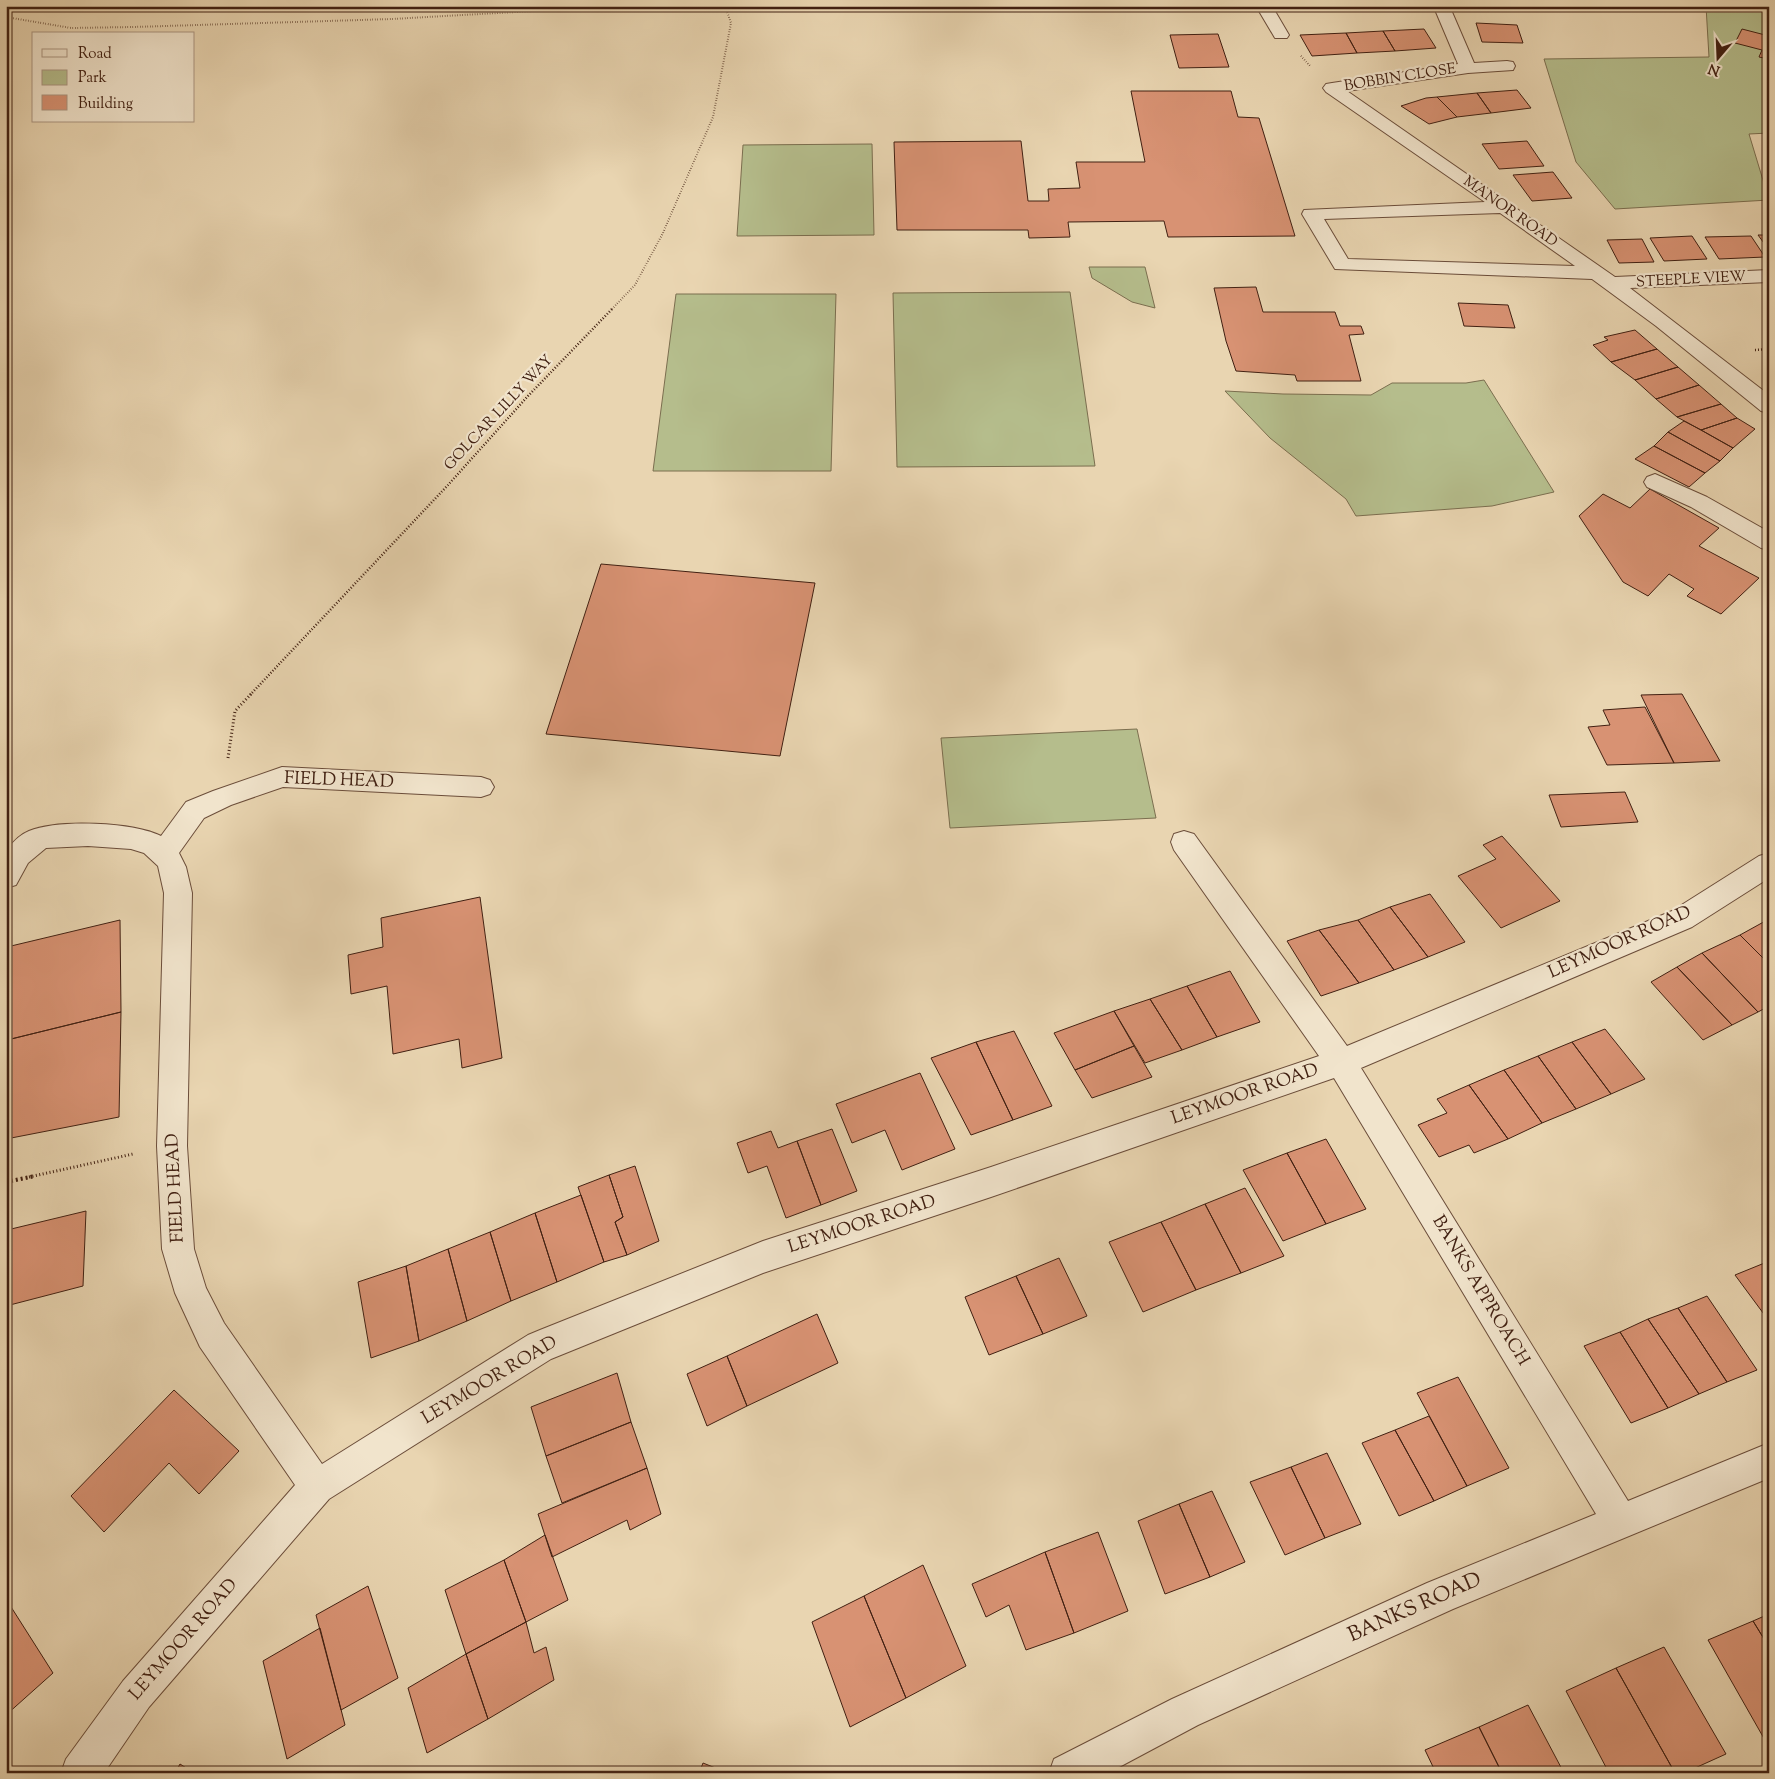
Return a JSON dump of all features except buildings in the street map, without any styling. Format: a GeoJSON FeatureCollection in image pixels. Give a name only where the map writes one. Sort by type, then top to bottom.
{"type":"FeatureCollection","features":[{"type":"Feature","properties":{"kind":"street"},"geometry":{"type":"LineString","coordinates":[[1264,6],[1280,35]]}},
{"type":"Feature","properties":{"kind":"street","name":"BOBBIN CLOSE"},"geometry":{"type":"LineString","coordinates":[[1446,6],[1444,12],[1468,68]]}},
{"type":"Feature","properties":{"kind":"street","name":"BOBBIN CLOSE"},"geometry":{"type":"LineString","coordinates":[[1332,88],[1468,68],[1507,66]]}},
{"type":"Feature","properties":{"kind":"street","name":"MANOR ROAD"},"geometry":{"type":"LineString","coordinates":[[1332,88],[1606,278],[1704,352],[1769,406]]}},
{"type":"Feature","properties":{"kind":"street","name":"STEEPLE VIEW"},"geometry":{"type":"LineString","coordinates":[[1504,207],[1311,214],[1342,266],[1606,278],[1769,276]]}},
{"type":"Feature","properties":{"kind":"street"},"geometry":{"type":"LineString","coordinates":[[1655,482],[1699,502],[1769,542]]}},
{"type":"Feature","properties":{"kind":"street","name":"FIELD HEAD"},"geometry":{"type":"LineString","coordinates":[[317,1487],[212,1335],[191,1293],[178,1249],[172,1146],[178,893],[170,862],[164,853],[195,810],[222,798],[282,777],[482,787]]}},
{"type":"Feature","properties":{"kind":"street"},"geometry":{"type":"LineString","coordinates":[[6,877],[17,856],[26,846],[38,839],[54,834],[143,840],[164,853]]}},
{"type":"Feature","properties":{"kind":"street","name":"BANKS APPROACH"},"geometry":{"type":"LineString","coordinates":[[1184,842],[1340,1062],[1620,1521]]}},
{"type":"Feature","properties":{"kind":"street","name":"LEYMOOR ROAD"},"geometry":{"type":"LineString","coordinates":[[80,1773],[136,1694],[317,1487],[540,1347],[763,1258],[1340,1062],[1682,919],[1769,864]]}},
{"type":"Feature","properties":{"kind":"street","name":"BANKS ROAD"},"geometry":{"type":"LineString","coordinates":[[1068,1773],[1204,1703],[1440,1596],[1769,1460]]}},
{"type":"Feature","properties":{"kind":"path"},"geometry":{"type":"LineString","coordinates":[[6,17],[71,28],[143,27],[392,19],[621,6]]}},
{"type":"Feature","properties":{"kind":"path","name":"GOLCAR LILLY WAY"},"geometry":{"type":"LineString","coordinates":[[222,798],[235,711],[448,485],[528,396],[635,285],[663,233],[713,117],[731,23],[725,6]]}},
{"type":"Feature","properties":{"kind":"path"},"geometry":{"type":"LineString","coordinates":[[1280,35],[1332,88]]}},
{"type":"Feature","properties":{"kind":"path"},"geometry":{"type":"LineString","coordinates":[[6,1182],[172,1146]]}},
{"type":"Feature","properties":{"kind":"green space"},"geometry":{"type":"Polygon","coordinates":[[[1706,6],[1769,6],[1769,133],[1749,134],[1769,200],[1615,209],[1576,162],[1544,59],[1709,57],[1706,6]]]}},
{"type":"Feature","properties":{"kind":"green space"},"geometry":{"type":"Polygon","coordinates":[[[872,144],[874,235],[737,236],[743,145],[872,144]]]}},
{"type":"Feature","properties":{"kind":"green space"},"geometry":{"type":"Polygon","coordinates":[[[1089,267],[1145,267],[1155,308],[1132,302],[1092,278],[1089,267]]]}},
{"type":"Feature","properties":{"kind":"green space"},"geometry":{"type":"Polygon","coordinates":[[[1070,292],[1095,466],[897,467],[893,293],[1070,292]]]}},
{"type":"Feature","properties":{"kind":"green space"},"geometry":{"type":"Polygon","coordinates":[[[676,294],[836,294],[831,471],[653,471],[676,294]]]}},
{"type":"Feature","properties":{"kind":"green space"},"geometry":{"type":"Polygon","coordinates":[[[1484,380],[1554,492],[1492,506],[1356,516],[1346,499],[1270,438],[1225,391],[1371,395],[1392,383],[1466,383],[1484,380]]]}},
{"type":"Feature","properties":{"kind":"green space"},"geometry":{"type":"Polygon","coordinates":[[[1137,729],[1156,818],[950,828],[941,738],[1137,729]]]}}]}
